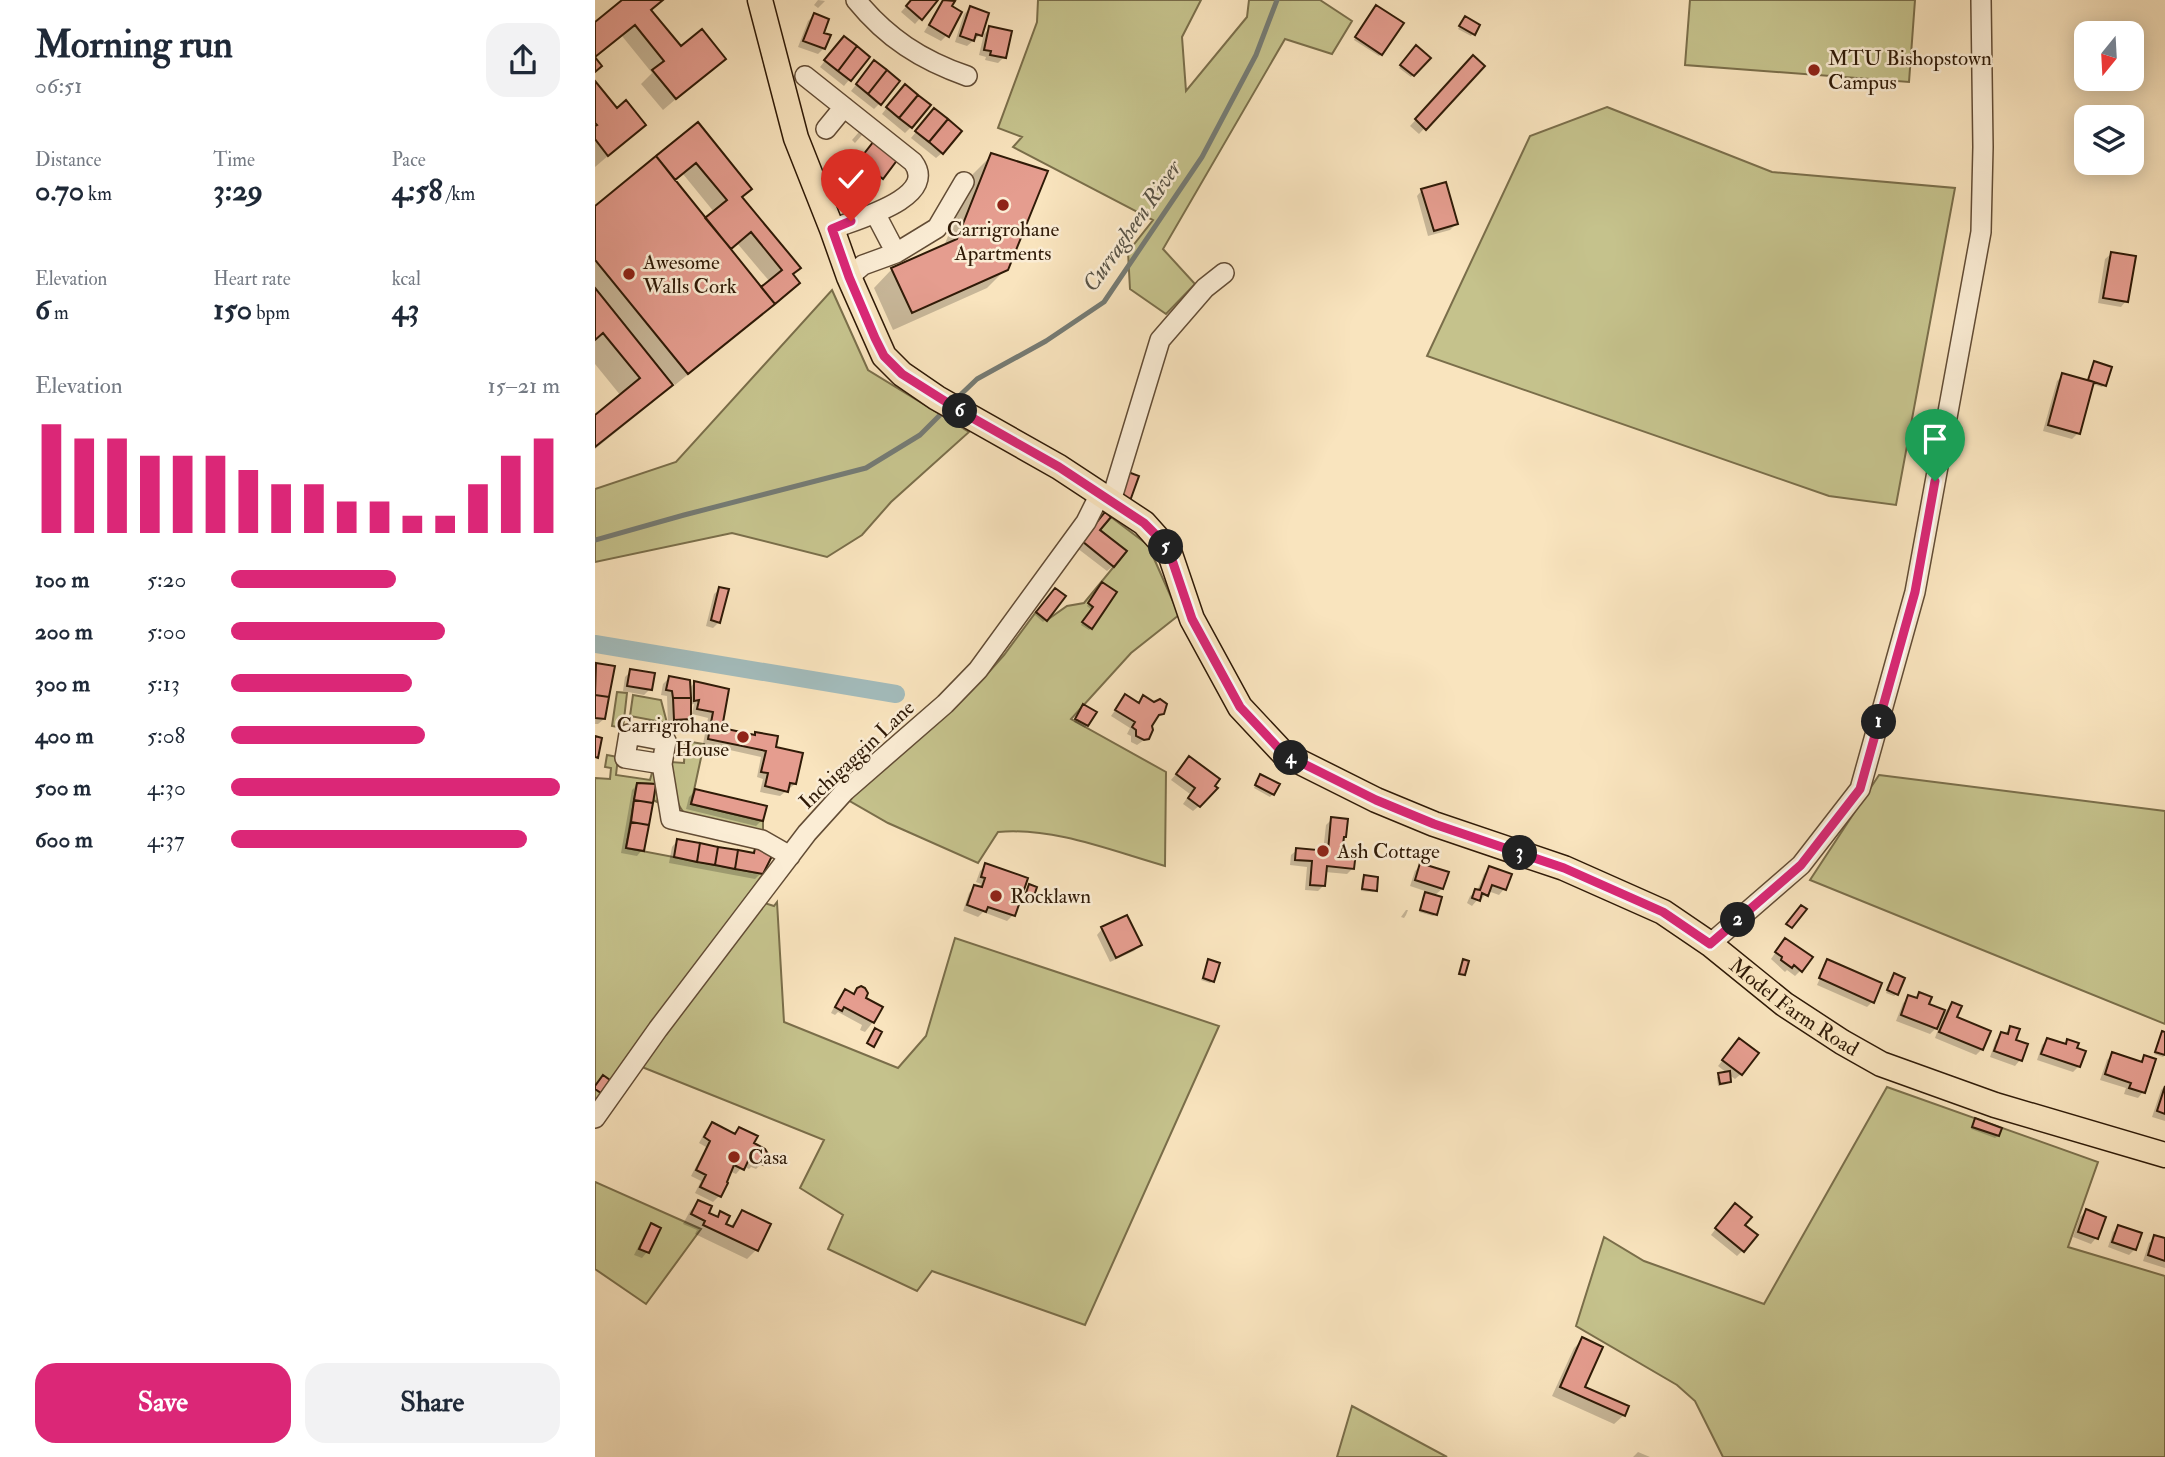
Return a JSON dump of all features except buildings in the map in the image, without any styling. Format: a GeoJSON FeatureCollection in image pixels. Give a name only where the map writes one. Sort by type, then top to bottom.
{"type":"FeatureCollection","features":[{"type":"Feature","properties":{"kind":"main road","name":"Model Farm Road"},"geometry":{"type":"LineString","coordinates":[[760,0],[796,138],[849,277],[884,356],[902,374],[937,398],[1059,467],[1144,523],[1169,551],[1192,619],[1240,707],[1284,754],[1376,800],[1434,824],[1564,868],[1663,912],[1710,944],[1784,1004],[1881,1064],[1995,1105],[2165,1155]]}},
{"type":"Feature","properties":{"kind":"street"},"geometry":{"type":"LineString","coordinates":[[856,0],[885,31],[909,49],[938,66],[967,76]]}},
{"type":"Feature","properties":{"kind":"street"},"geometry":{"type":"LineString","coordinates":[[1710,944],[1801,865],[1860,789],[1915,592],[1963,322],[1982,232],[1981,0]]}},
{"type":"Feature","properties":{"kind":"street"},"geometry":{"type":"LineString","coordinates":[[805,76],[913,162],[918,173],[918,181],[896,204],[832,229]]}},
{"type":"Feature","properties":{"kind":"street"},"geometry":{"type":"LineString","coordinates":[[826,129],[844,107]]}},
{"type":"Feature","properties":{"kind":"street"},"geometry":{"type":"LineString","coordinates":[[849,277],[863,265],[896,253],[937,228],[964,182]]}},
{"type":"Feature","properties":{"kind":"street"},"geometry":{"type":"LineString","coordinates":[[876,213],[896,253]]}},
{"type":"Feature","properties":{"kind":"street","name":"Inchigaggin Lane"},"geometry":{"type":"LineString","coordinates":[[595,1118],[658,1029],[807,832],[845,791],[945,704],[978,670],[1106,498],[1160,340],[1205,288],[1224,273]]}},
{"type":"Feature","properties":{"kind":"street"},"geometry":{"type":"LineString","coordinates":[[662,764],[671,819],[762,840],[790,856]]}},
{"type":"Feature","properties":{"kind":"shaded area"},"geometry":{"type":"Polygon","coordinates":[[[1038,0],[1201,0],[1182,37],[1186,91],[1247,17],[1249,0],[1320,0],[1352,21],[1332,54],[1285,39],[1163,249],[1195,284],[1166,314],[1130,289],[1128,252],[1153,220],[1013,147],[1022,137],[998,128],[1037,22],[1038,0]]]}},
{"type":"Feature","properties":{"kind":"shaded area"},"geometry":{"type":"Polygon","coordinates":[[[1690,0],[1915,0],[1909,82],[1685,65],[1690,0]]]}},
{"type":"Feature","properties":{"kind":"shaded area"},"geometry":{"type":"Polygon","coordinates":[[[1607,107],[1772,172],[1955,188],[1896,505],[1829,496],[1427,356],[1530,136],[1607,107]]]}},
{"type":"Feature","properties":{"kind":"shaded area"},"geometry":{"type":"Polygon","coordinates":[[[832,290],[868,370],[969,432],[891,502],[862,535],[827,557],[732,533],[595,562],[595,489],[676,462],[832,290]]]}},
{"type":"Feature","properties":{"kind":"shaded area"},"geometry":{"type":"Polygon","coordinates":[[[1111,517],[1148,545],[1179,615],[1131,653],[1071,719],[1166,772],[1165,866],[1083,842],[1019,831],[998,832],[978,863],[888,823],[848,800],[980,682],[1036,612],[1047,620],[1067,606],[1084,603],[1126,552],[1100,530],[1111,517]]]}},
{"type":"Feature","properties":{"kind":"shaded area"},"geometry":{"type":"Polygon","coordinates":[[[617,692],[627,693],[623,728],[612,726],[617,692]]]}},
{"type":"Feature","properties":{"kind":"shaded area"},"geometry":{"type":"Polygon","coordinates":[[[633,695],[661,700],[667,723],[630,716],[633,695]]]}},
{"type":"Feature","properties":{"kind":"shaded area"},"geometry":{"type":"Polygon","coordinates":[[[685,741],[704,744],[691,804],[763,821],[763,831],[687,816],[675,791],[671,762],[684,763],[685,741]]]}},
{"type":"Feature","properties":{"kind":"shaded area"},"geometry":{"type":"Polygon","coordinates":[[[607,755],[618,757],[616,775],[650,780],[653,769],[661,784],[657,802],[653,800],[656,784],[637,783],[626,848],[763,874],[595,1106],[595,778],[610,779],[611,768],[605,767],[607,755]]]}},
{"type":"Feature","properties":{"kind":"shaded area"},"geometry":{"type":"Polygon","coordinates":[[[1879,775],[2165,811],[2165,1024],[1810,880],[1879,775]]]}},
{"type":"Feature","properties":{"kind":"shaded area"},"geometry":{"type":"Polygon","coordinates":[[[761,902],[774,906],[777,902],[784,1022],[898,1068],[926,1036],[955,938],[1219,1026],[1085,1325],[932,1271],[917,1291],[828,1249],[843,1215],[800,1188],[824,1140],[642,1067],[761,902]]]}},
{"type":"Feature","properties":{"kind":"shaded area"},"geometry":{"type":"Polygon","coordinates":[[[1887,1087],[2098,1162],[2068,1247],[2165,1276],[2165,1457],[1723,1457],[1695,1401],[1677,1385],[1576,1326],[1604,1237],[1644,1261],[1764,1304],[1887,1087]]]}},
{"type":"Feature","properties":{"kind":"shaded area"},"geometry":{"type":"Polygon","coordinates":[[[595,1182],[701,1229],[646,1304],[595,1269],[595,1182]]]}},
{"type":"Feature","properties":{"kind":"shaded area"},"geometry":{"type":"Polygon","coordinates":[[[1352,1406],[1447,1457],[1337,1457],[1352,1406]]]}},
{"type":"Feature","properties":{"kind":"waterway","name":"Curragheen River"},"geometry":{"type":"LineString","coordinates":[[954,401],[977,379],[1046,341],[1104,302],[1202,157],[1256,55],[1277,0]]}},
{"type":"Feature","properties":{"kind":"waterway","name":"Curragheen River"},"geometry":{"type":"LineString","coordinates":[[595,540],[866,468],[920,435],[945,410]]}},
{"type":"Feature","properties":{"kind":"waterway"},"geometry":{"type":"LineString","coordinates":[[595,644],[896,694]]}},
{"type":"Feature","properties":{"kind":"place","name":"MTU Bishopstown Campus"},"geometry":{"type":"Point","coordinates":[1814,70]}},
{"type":"Feature","properties":{"kind":"place","name":"Carrigrohane Apartments"},"geometry":{"type":"Point","coordinates":[1003,205]}},
{"type":"Feature","properties":{"kind":"place","name":"Awesome Walls Cork"},"geometry":{"type":"Point","coordinates":[629,274]}},
{"type":"Feature","properties":{"kind":"place","name":"Carrigrohane House"},"geometry":{"type":"Point","coordinates":[743,737]}},
{"type":"Feature","properties":{"kind":"place","name":"Ash Cottage"},"geometry":{"type":"Point","coordinates":[1323,851]}},
{"type":"Feature","properties":{"kind":"place","name":"Rocklawn"},"geometry":{"type":"Point","coordinates":[996,896]}},
{"type":"Feature","properties":{"kind":"place","name":"Casa"},"geometry":{"type":"Point","coordinates":[734,1157]}},
{"type":"Feature","properties":{"kind":"route"},"geometry":{"type":"LineString","coordinates":[[851,221],[832,229],[849,277],[884,356],[902,374],[937,398],[1059,467],[1144,523],[1169,551],[1192,619],[1240,707],[1284,754],[1354,791],[1434,824],[1564,868],[1663,912],[1710,944],[1801,865],[1860,789],[1915,592],[1935,481]]}}]}
